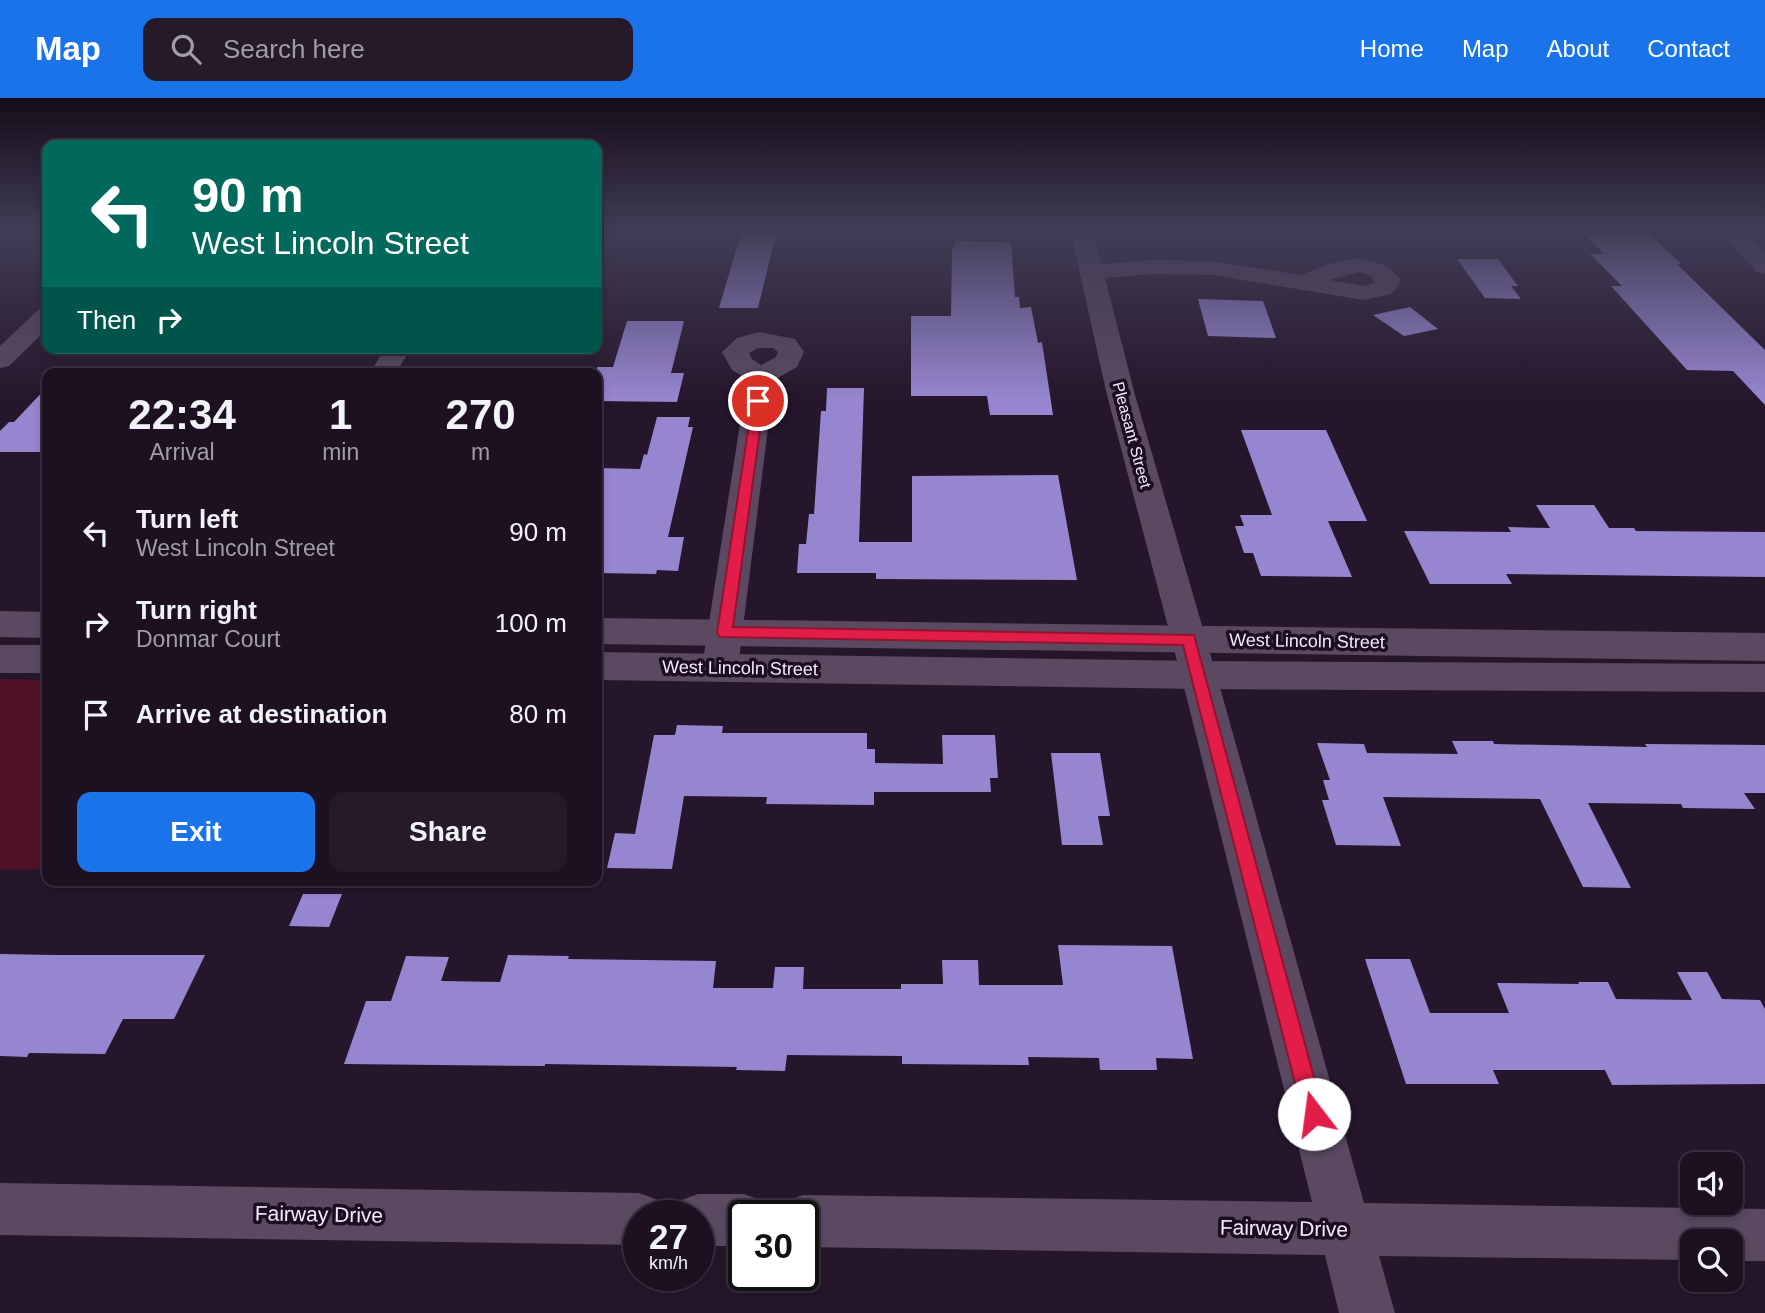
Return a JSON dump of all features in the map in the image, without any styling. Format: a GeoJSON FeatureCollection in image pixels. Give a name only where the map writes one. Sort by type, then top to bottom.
{"type":"FeatureCollection","features":[{"type":"Feature","properties":{"kind":"street","name":"Pleasant Street"},"geometry":{"type":"LineString","coordinates":[[1095,286],[1121,395],[1199,675],[1367,1313]]}},
{"type":"Feature","properties":{"kind":"street"},"geometry":{"type":"LineString","coordinates":[[0,360],[42,320]]}},
{"type":"Feature","properties":{"kind":"street"},"geometry":{"type":"LineString","coordinates":[[722,650],[761,376]]}},
{"type":"Feature","properties":{"kind":"street"},"geometry":{"type":"LineString","coordinates":[[0,624],[42,625]]}},
{"type":"Feature","properties":{"kind":"street","name":"West Lincoln Street"},"geometry":{"type":"LineString","coordinates":[[602,632],[722,650],[1199,675],[1765,678]]}},
{"type":"Feature","properties":{"kind":"street","name":"West Lincoln Street"},"geometry":{"type":"LineString","coordinates":[[602,665],[722,650],[1189,639],[1765,647]]}},
{"type":"Feature","properties":{"kind":"street"},"geometry":{"type":"LineString","coordinates":[[0,659],[42,660]]}},
{"type":"Feature","properties":{"kind":"street","name":"Fairway Drive"},"geometry":{"type":"LineString","coordinates":[[0,1209],[623,1219]]}},
{"type":"Feature","properties":{"kind":"street","name":"Fairway Drive"},"geometry":{"type":"LineString","coordinates":[[819,1221],[1765,1235]]}},
{"type":"Feature","properties":{"kind":"shaded area"},"geometry":{"type":"Polygon","coordinates":[[[0,679],[42,680],[42,870],[0,869],[0,679]]]}},
{"type":"Feature","properties":{"kind":"building"},"geometry":{"type":"Polygon","coordinates":[[[726,286],[763,286],[758,308],[719,308],[726,286]]]}},
{"type":"Feature","properties":{"kind":"building"},"geometry":{"type":"Polygon","coordinates":[[[951,286],[1014,286],[1020,308],[1031,307],[1038,343],[1042,342],[1053,415],[990,415],[987,396],[911,396],[911,316],[951,316],[951,286]]]}},
{"type":"Feature","properties":{"kind":"building"},"geometry":{"type":"Polygon","coordinates":[[[1476,286],[1518,286],[1511,286],[1521,299],[1485,298],[1476,286]]]}},
{"type":"Feature","properties":{"kind":"building"},"geometry":{"type":"Polygon","coordinates":[[[1611,286],[1699,286],[1765,350],[1765,405],[1733,371],[1687,370],[1611,286]]]}},
{"type":"Feature","properties":{"kind":"building"},"geometry":{"type":"Polygon","coordinates":[[[1198,299],[1263,301],[1276,338],[1208,336],[1198,299]]]}},
{"type":"Feature","properties":{"kind":"building"},"geometry":{"type":"Polygon","coordinates":[[[1410,307],[1438,329],[1404,336],[1373,315],[1410,307]]]}},
{"type":"Feature","properties":{"kind":"building"},"geometry":{"type":"Polygon","coordinates":[[[627,321],[684,321],[671,373],[684,373],[677,402],[602,401],[602,368],[597,367],[613,367],[627,321]]]}},
{"type":"Feature","properties":{"kind":"building"},"geometry":{"type":"Polygon","coordinates":[[[827,388],[864,388],[859,542],[912,542],[912,476],[1058,475],[1077,580],[876,579],[876,573],[797,573],[799,544],[806,544],[809,514],[814,514],[821,411],[826,411],[827,388]]]}},
{"type":"Feature","properties":{"kind":"building"},"geometry":{"type":"Polygon","coordinates":[[[42,392],[42,452],[0,452],[0,431],[9,422],[14,422],[42,392]]]}},
{"type":"Feature","properties":{"kind":"building"},"geometry":{"type":"Polygon","coordinates":[[[657,417],[690,417],[688,427],[693,427],[668,537],[684,537],[678,571],[657,570],[656,574],[602,573],[602,468],[640,469],[644,454],[647,455],[657,417]]]}},
{"type":"Feature","properties":{"kind":"building"},"geometry":{"type":"Polygon","coordinates":[[[1241,430],[1326,430],[1367,521],[1328,521],[1352,577],[1261,576],[1253,553],[1244,553],[1235,526],[1244,526],[1240,515],[1272,515],[1241,430]]]}},
{"type":"Feature","properties":{"kind":"building"},"geometry":{"type":"Polygon","coordinates":[[[1536,505],[1594,505],[1609,528],[1634,528],[1636,531],[1765,532],[1765,577],[1506,574],[1512,584],[1430,584],[1404,531],[1511,532],[1508,527],[1550,528],[1536,505]]]}},
{"type":"Feature","properties":{"kind":"building"},"geometry":{"type":"Polygon","coordinates":[[[677,725],[723,726],[722,733],[867,733],[867,749],[875,749],[875,763],[943,764],[942,735],[995,735],[998,778],[990,778],[991,792],[874,792],[874,805],[766,804],[767,797],[684,796],[672,869],[607,868],[615,833],[635,834],[654,735],[675,735],[677,725]]]}},
{"type":"Feature","properties":{"kind":"building"},"geometry":{"type":"Polygon","coordinates":[[[1452,741],[1647,747],[1645,744],[1765,745],[1765,793],[1744,793],[1755,809],[1683,808],[1681,804],[1588,803],[1631,888],[1583,887],[1540,799],[1383,797],[1401,846],[1336,845],[1322,800],[1329,800],[1323,780],[1330,780],[1317,743],[1364,744],[1367,753],[1458,754],[1452,741]]]}},
{"type":"Feature","properties":{"kind":"building"},"geometry":{"type":"Polygon","coordinates":[[[1051,753],[1100,753],[1110,816],[1098,816],[1103,845],[1062,845],[1051,753]]]}},
{"type":"Feature","properties":{"kind":"building"},"geometry":{"type":"Polygon","coordinates":[[[303,894],[342,894],[329,927],[289,926],[303,894]]]}},
{"type":"Feature","properties":{"kind":"building"},"geometry":{"type":"Polygon","coordinates":[[[1058,945],[1172,946],[1193,1059],[1156,1058],[1157,1070],[1100,1070],[1099,1058],[1028,1057],[1029,1065],[902,1064],[902,1056],[787,1055],[785,1071],[736,1070],[737,1067],[344,1064],[366,1001],[391,1001],[406,956],[449,957],[441,981],[500,982],[508,955],[569,956],[568,959],[716,961],[713,988],[773,988],[775,967],[804,967],[803,989],[901,989],[901,984],[943,984],[942,960],[978,960],[979,985],[1063,985],[1058,945]]]}},
{"type":"Feature","properties":{"kind":"building"},"geometry":{"type":"Polygon","coordinates":[[[0,954],[205,955],[174,1019],[123,1019],[105,1054],[29,1053],[27,1057],[0,1056],[0,954]]]}},
{"type":"Feature","properties":{"kind":"building"},"geometry":{"type":"Polygon","coordinates":[[[1365,959],[1410,959],[1430,1013],[1509,1013],[1497,983],[1608,982],[1616,999],[1692,1000],[1677,972],[1707,972],[1722,999],[1760,1000],[1765,1009],[1765,1084],[1612,1085],[1605,1070],[1493,1070],[1499,1084],[1406,1084],[1365,959]]]}},
{"type":"Feature","properties":{"kind":"route"},"geometry":{"type":"LineString","coordinates":[[758,401],[725,633],[1189,639],[1314,1114]]}}]}
